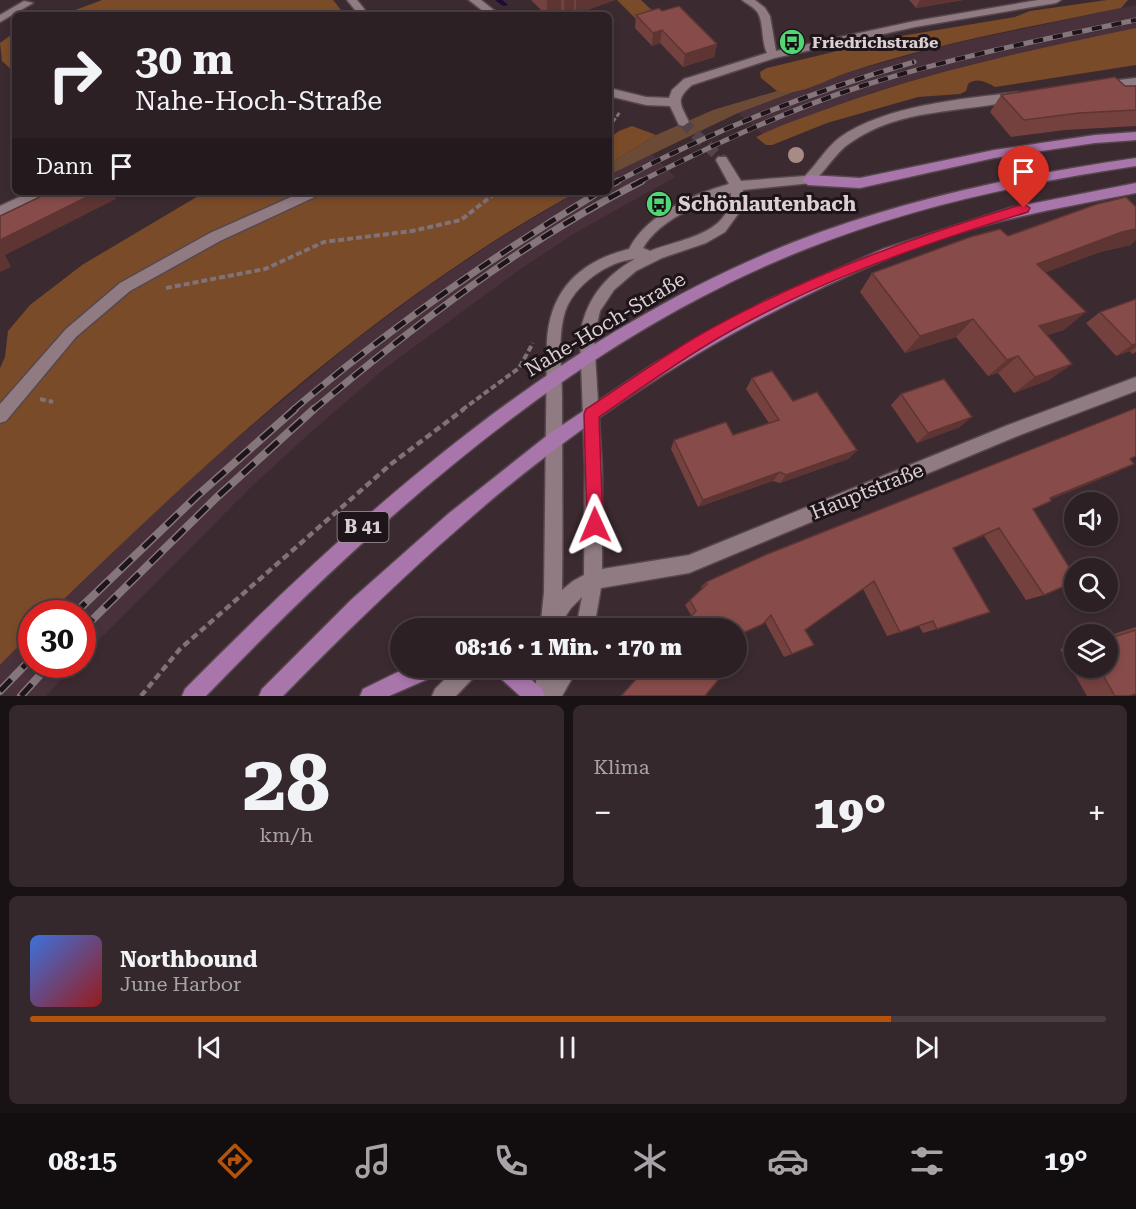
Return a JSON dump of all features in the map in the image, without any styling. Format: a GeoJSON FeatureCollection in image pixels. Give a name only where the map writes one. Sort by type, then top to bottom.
{"type":"FeatureCollection","features":[{"type":"Feature","properties":{"kind":"main road"},"geometry":{"type":"LineString","coordinates":[[808,180],[860,183],[939,164],[1049,145],[1136,136]]}},
{"type":"Feature","properties":{"kind":"main road","name":"Nahe-Hoch-Straße"},"geometry":{"type":"LineString","coordinates":[[192,696],[309,577],[374,517],[464,443],[588,357],[636,328],[718,283],[814,239],[859,223],[978,190],[1136,162]]}},
{"type":"Feature","properties":{"kind":"main road","name":"B 41"},"geometry":{"type":"LineString","coordinates":[[268,696],[358,605],[499,482],[591,414],[701,341],[830,277],[939,234],[983,220],[1076,197],[1136,188]]}},
{"type":"Feature","properties":{"kind":"main road"},"geometry":{"type":"LineString","coordinates":[[370,696],[404,678]]}},
{"type":"Feature","properties":{"kind":"main road"},"geometry":{"type":"LineString","coordinates":[[515,678],[535,696]]}},
{"type":"Feature","properties":{"kind":"street"},"geometry":{"type":"LineString","coordinates":[[352,0],[362,12]]}},
{"type":"Feature","properties":{"kind":"street"},"geometry":{"type":"LineString","coordinates":[[474,0],[491,12]]}},
{"type":"Feature","properties":{"kind":"street"},"geometry":{"type":"LineString","coordinates":[[747,0],[761,7],[765,16],[765,38],[773,55]]}},
{"type":"Feature","properties":{"kind":"street"},"geometry":{"type":"LineString","coordinates":[[683,122],[674,102],[676,93],[688,82],[773,55],[915,24],[1056,0]]}},
{"type":"Feature","properties":{"kind":"street"},"geometry":{"type":"LineString","coordinates":[[12,12],[28,3]]}},
{"type":"Feature","properties":{"kind":"street"},"geometry":{"type":"LineString","coordinates":[[1092,87],[1136,82]]}},
{"type":"Feature","properties":{"kind":"street"},"geometry":{"type":"LineString","coordinates":[[612,93],[646,101],[674,102]]}},
{"type":"Feature","properties":{"kind":"street"},"geometry":{"type":"LineString","coordinates":[[634,252],[636,244],[642,237],[687,206],[737,186],[774,181],[808,180],[822,168],[843,141],[867,128],[909,115],[981,100],[1036,94]]}},
{"type":"Feature","properties":{"kind":"street"},"geometry":{"type":"LineString","coordinates":[[588,618],[593,580],[595,525],[587,326],[598,299],[619,278],[656,254],[704,239],[723,228],[737,202],[737,186],[722,160]]}},
{"type":"Feature","properties":{"kind":"street"},"geometry":{"type":"LineString","coordinates":[[0,212],[35,195]]}},
{"type":"Feature","properties":{"kind":"street"},"geometry":{"type":"LineString","coordinates":[[0,416],[71,333],[124,286],[215,237],[307,195]]}},
{"type":"Feature","properties":{"kind":"street"},"geometry":{"type":"LineString","coordinates":[[551,618],[553,592],[554,380],[558,310],[573,289],[601,266],[634,252],[656,254]]}},
{"type":"Feature","properties":{"kind":"street","name":"Hauptstraße"},"geometry":{"type":"LineString","coordinates":[[593,580],[689,564],[1014,430],[1136,384]]}},
{"type":"Feature","properties":{"kind":"street"},"geometry":{"type":"LineString","coordinates":[[554,618],[564,601],[579,587],[593,580]]}},
{"type":"Feature","properties":{"kind":"street"},"geometry":{"type":"LineString","coordinates":[[442,696],[459,678]]}},
{"type":"Feature","properties":{"kind":"street"},"geometry":{"type":"LineString","coordinates":[[545,696],[546,678]]}},
{"type":"Feature","properties":{"kind":"street"},"geometry":{"type":"LineString","coordinates":[[550,696],[562,678]]}},
{"type":"Feature","properties":{"kind":"path"},"geometry":{"type":"LineString","coordinates":[[165,289],[265,269],[324,242],[412,231],[461,220],[493,195]]}},
{"type":"Feature","properties":{"kind":"path"},"geometry":{"type":"LineString","coordinates":[[141,696],[189,642],[392,464],[519,368],[536,338],[556,329]]}},
{"type":"Feature","properties":{"kind":"shaded area"},"geometry":{"type":"Polygon","coordinates":[[[102,0],[333,0],[343,12],[70,12],[102,0]]]}},
{"type":"Feature","properties":{"kind":"shaded area"},"geometry":{"type":"Polygon","coordinates":[[[617,0],[641,0],[658,16],[638,21],[617,0]]]}},
{"type":"Feature","properties":{"kind":"shaded area"},"geometry":{"type":"Polygon","coordinates":[[[1107,0],[1128,0],[1121,8],[983,36],[880,62],[794,92],[777,91],[761,78],[760,72],[767,68],[895,37],[1015,17],[1030,11],[1107,0]]]}},
{"type":"Feature","properties":{"kind":"shaded area"},"geometry":{"type":"Polygon","coordinates":[[[1136,5],[1136,28],[964,66],[911,81],[871,93],[763,134],[738,113],[849,72],[943,46],[1136,5]]]}},
{"type":"Feature","properties":{"kind":"shaded area"},"geometry":{"type":"Polygon","coordinates":[[[1136,28],[1136,65],[995,87],[985,82],[975,81],[968,84],[966,91],[960,94],[918,97],[827,123],[772,145],[766,145],[756,137],[807,116],[911,81],[1023,52],[1136,28]]]}},
{"type":"Feature","properties":{"kind":"shaded area"},"geometry":{"type":"Polygon","coordinates":[[[12,34],[12,70],[2,61],[0,43],[12,34]]]}},
{"type":"Feature","properties":{"kind":"shaded area"},"geometry":{"type":"Polygon","coordinates":[[[799,90],[738,113],[612,174],[612,162],[656,135],[713,110],[777,91],[799,90]]]}},
{"type":"Feature","properties":{"kind":"shaded area"},"geometry":{"type":"Polygon","coordinates":[[[632,126],[656,135],[612,162],[612,136],[632,126]]]}},
{"type":"Feature","properties":{"kind":"shaded area"},"geometry":{"type":"Polygon","coordinates":[[[652,154],[675,177],[575,233],[516,272],[384,369],[252,486],[96,643],[96,600],[64,600],[218,454],[354,341],[489,245],[572,195],[612,195],[612,174],[652,154]]]}},
{"type":"Feature","properties":{"kind":"shaded area"},"geometry":{"type":"Polygon","coordinates":[[[200,195],[572,195],[504,235],[433,282],[299,384],[172,496],[63,600],[18,600],[18,646],[0,665],[0,368],[5,357],[8,331],[30,305],[82,265],[200,195]]]}},
{"type":"Feature","properties":{"kind":"shaded area"},"geometry":{"type":"Polygon","coordinates":[[[18,646],[18,678],[63,678],[46,696],[0,696],[0,665],[18,646]]]}},
{"type":"Feature","properties":{"kind":"building"},"geometry":{"type":"Polygon","coordinates":[[[679,6],[717,44],[685,54],[662,30],[653,33],[636,15],[659,8],[662,11],[679,6]]]}},
{"type":"Feature","properties":{"kind":"building"},"geometry":{"type":"Polygon","coordinates":[[[1115,77],[1125,86],[1136,86],[1136,110],[1079,113],[1024,120],[1001,95],[1115,77]]]}},
{"type":"Feature","properties":{"kind":"building"},"geometry":{"type":"Polygon","coordinates":[[[44,195],[91,195],[0,240],[0,216],[44,195]]]}},
{"type":"Feature","properties":{"kind":"building"},"geometry":{"type":"Polygon","coordinates":[[[1126,197],[1136,207],[1136,229],[1122,232],[1037,264],[1086,312],[1039,326],[1072,364],[1035,377],[1018,356],[1007,360],[973,319],[920,336],[872,273],[970,237],[1000,229],[1008,236],[1097,204],[1126,197]]]}},
{"type":"Feature","properties":{"kind":"building"},"geometry":{"type":"Polygon","coordinates":[[[1136,299],[1136,344],[1132,345],[1100,312],[1136,299]]]}},
{"type":"Feature","properties":{"kind":"building"},"geometry":{"type":"Polygon","coordinates":[[[772,371],[793,401],[817,392],[857,450],[786,475],[780,472],[703,500],[674,440],[726,422],[733,435],[779,420],[752,378],[772,371]]]}},
{"type":"Feature","properties":{"kind":"building"},"geometry":{"type":"Polygon","coordinates":[[[944,379],[972,417],[928,433],[901,394],[944,379]]]}},
{"type":"Feature","properties":{"kind":"building"},"geometry":{"type":"Polygon","coordinates":[[[1136,408],[1136,456],[1130,459],[1134,464],[1050,498],[1051,501],[1033,509],[1064,559],[1064,586],[1044,595],[999,528],[953,548],[990,612],[937,629],[933,621],[900,632],[874,581],[805,630],[814,645],[792,654],[771,615],[763,624],[747,631],[747,618],[689,618],[696,611],[690,600],[707,584],[706,582],[765,555],[1136,408]]]}},
{"type":"Feature","properties":{"kind":"building"},"geometry":{"type":"Polygon","coordinates":[[[1136,630],[1136,694],[1129,696],[1115,696],[1105,678],[1118,678],[1118,636],[1136,630]]]}},
{"type":"Feature","properties":{"kind":"building"},"geometry":{"type":"Polygon","coordinates":[[[637,678],[720,678],[705,696],[621,696],[637,678]]]}},
{"type":"Feature","properties":{"kind":"waterway","name":"Schönlautenbach"},"geometry":{"type":"LineString","coordinates":[[498,0],[505,5]]}},
{"type":"Feature","properties":{"kind":"tunnel"},"geometry":{"type":"LineString","coordinates":[[683,122],[722,160]]}},
{"type":"Feature","properties":{"kind":"railway"},"geometry":{"type":"LineString","coordinates":[[639,182],[750,129],[865,85],[966,57],[1136,20]]}},
{"type":"Feature","properties":{"kind":"railway"},"geometry":{"type":"LineString","coordinates":[[616,182],[688,146],[762,114],[837,86],[914,62]]}},
{"type":"Feature","properties":{"kind":"railway"},"geometry":{"type":"LineString","coordinates":[[612,184],[618,181]]}},
{"type":"Feature","properties":{"kind":"railway"},"geometry":{"type":"LineString","coordinates":[[313,410],[471,286],[555,230],[642,181]]}},
{"type":"Feature","properties":{"kind":"railway"},"geometry":{"type":"LineString","coordinates":[[293,410],[366,351],[442,295],[519,242],[594,195]]}},
{"type":"Feature","properties":{"kind":"railway"},"geometry":{"type":"LineString","coordinates":[[89,600],[197,496],[295,409]]}},
{"type":"Feature","properties":{"kind":"railway"},"geometry":{"type":"LineString","coordinates":[[96,616],[216,498],[314,409]]}},
{"type":"Feature","properties":{"kind":"railway"},"geometry":{"type":"LineString","coordinates":[[0,691],[18,672]]}},
{"type":"Feature","properties":{"kind":"railway"},"geometry":{"type":"LineString","coordinates":[[21,696],[37,678]]}},
{"type":"Feature","properties":{"kind":"place","name":"Friedrichstraße"},"geometry":{"type":"Point","coordinates":[792,42]}},
{"type":"Feature","properties":{"kind":"place","name":"Schönlautenbach"},"geometry":{"type":"Point","coordinates":[659,204]}},
{"type":"Feature","properties":{"kind":"route"},"geometry":{"type":"LineString","coordinates":[[595,525],[591,414],[701,341],[783,298],[884,254],[939,234],[1024,208]]}}]}
